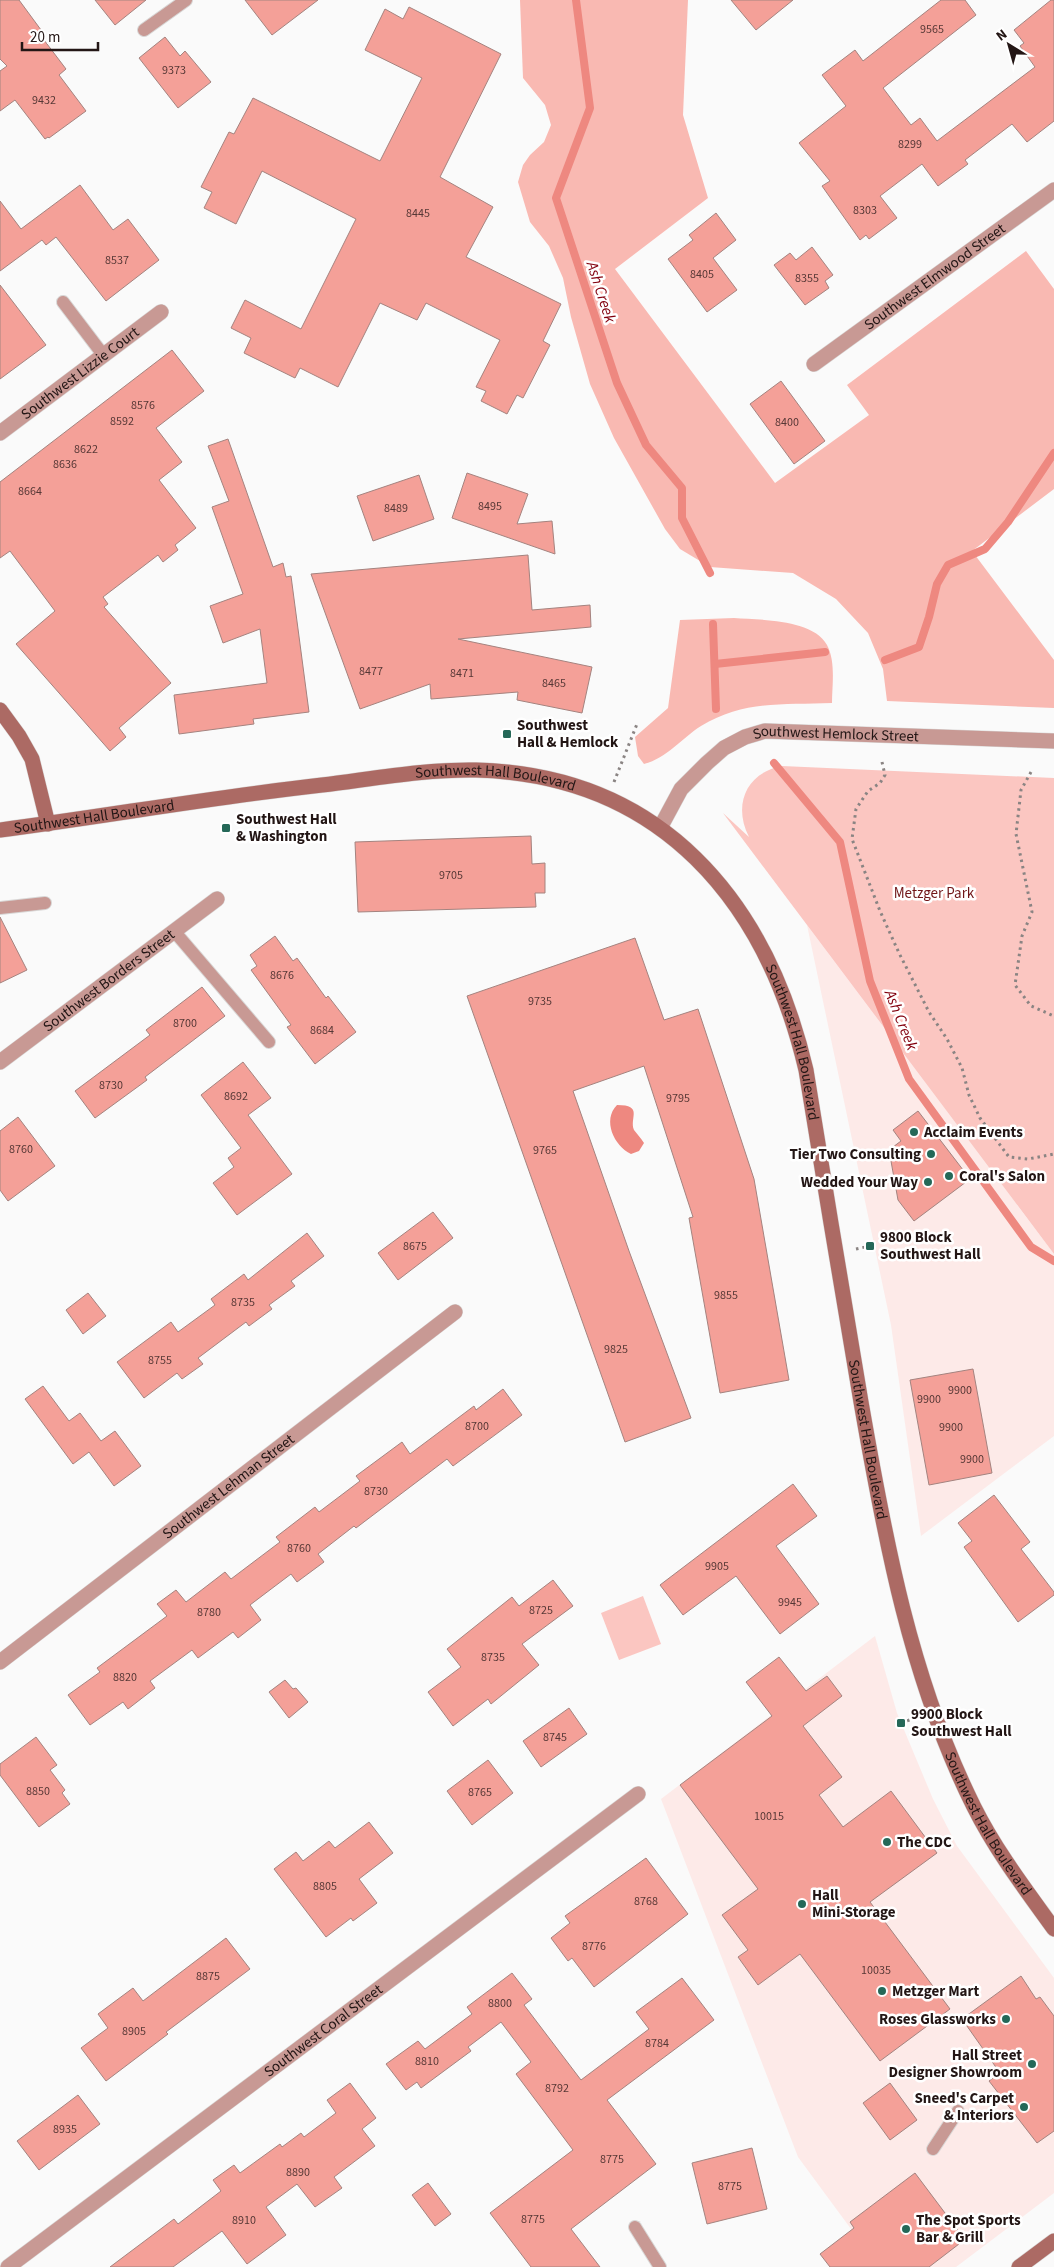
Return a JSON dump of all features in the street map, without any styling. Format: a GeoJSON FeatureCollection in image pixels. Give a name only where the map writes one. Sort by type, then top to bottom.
{"type":"FeatureCollection","features":[{"type":"Feature","properties":{"kind":"main road"},"geometry":{"type":"LineString","coordinates":[[0,710],[20,736],[32,759],[48,824]]}},
{"type":"Feature","properties":{"kind":"main road","name":"Southwest Hall Boulevard"},"geometry":{"type":"LineString","coordinates":[[0,830],[254,792],[440,771],[475,770],[510,772],[545,778],[608,799],[660,828],[696,856],[745,918],[775,973],[796,1027],[806,1070],[875,1483],[910,1638],[940,1731],[975,1809],[1000,1852],[1054,1929]]}},
{"type":"Feature","properties":{"kind":"main road"},"geometry":{"type":"LineString","coordinates":[[1019,2267],[1054,2241]]}},
{"type":"Feature","properties":{"kind":"street","name":"Southwest Elmwood Street"},"geometry":{"type":"LineString","coordinates":[[814,364],[1054,190]]}},
{"type":"Feature","properties":{"kind":"street","name":"Southwest Lizzie Court"},"geometry":{"type":"LineString","coordinates":[[0,433],[161,312]]}},
{"type":"Feature","properties":{"kind":"street","name":"Southwest Hemlock Street"},"geometry":{"type":"LineString","coordinates":[[660,828],[681,789],[707,763],[724,748],[738,740],[765,731],[1054,741]]}},
{"type":"Feature","properties":{"kind":"street","name":"Southwest Borders Street"},"geometry":{"type":"LineString","coordinates":[[0,1062],[217,899]]}},
{"type":"Feature","properties":{"kind":"street","name":"Southwest Lehman Street"},"geometry":{"type":"LineString","coordinates":[[0,1662],[455,1312]]}},
{"type":"Feature","properties":{"kind":"street","name":"Southwest Coral Street"},"geometry":{"type":"LineString","coordinates":[[8,2267],[638,1794]]}},
{"type":"Feature","properties":{"kind":"lane"},"geometry":{"type":"LineString","coordinates":[[144,30],[186,0]]}},
{"type":"Feature","properties":{"kind":"lane"},"geometry":{"type":"LineString","coordinates":[[63,302],[104,356]]}},
{"type":"Feature","properties":{"kind":"lane"},"geometry":{"type":"LineString","coordinates":[[0,908],[45,903]]}},
{"type":"Feature","properties":{"kind":"lane"},"geometry":{"type":"LineString","coordinates":[[174,931],[269,1042]]}},
{"type":"Feature","properties":{"kind":"lane"},"geometry":{"type":"LineString","coordinates":[[933,2149],[958,2111]]}},
{"type":"Feature","properties":{"kind":"lane"},"geometry":{"type":"LineString","coordinates":[[635,2226],[660,2267]]}},
{"type":"Feature","properties":{"kind":"path"},"geometry":{"type":"LineString","coordinates":[[608,799],[637,724]]}},
{"type":"Feature","properties":{"kind":"path"},"geometry":{"type":"LineString","coordinates":[[882,762],[885,775],[880,783],[868,791],[856,809],[852,839],[880,911],[925,1004],[947,1039],[962,1068],[969,1095],[980,1118],[1009,1157],[1028,1159],[1054,1154]]}},
{"type":"Feature","properties":{"kind":"path"},"geometry":{"type":"LineString","coordinates":[[1031,772],[1021,790],[1017,807],[1016,834],[1032,912],[1022,936],[1016,985],[1031,1006],[1054,1016]]}},
{"type":"Feature","properties":{"kind":"shaded area"},"geometry":{"type":"Polygon","coordinates":[[[520,0],[688,0],[683,115],[708,198],[615,269],[775,483],[869,415],[847,385],[1026,251],[1054,289],[1054,489],[972,551],[1054,660],[1054,708],[887,701],[883,669],[868,633],[836,599],[793,573],[710,567],[680,549],[665,529],[614,438],[590,384],[571,317],[563,278],[549,246],[530,222],[518,182],[523,165],[530,155],[544,142],[551,125],[545,105],[523,78],[520,0]]]}},
{"type":"Feature","properties":{"kind":"shaded area"},"geometry":{"type":"Polygon","coordinates":[[[734,618],[785,622],[810,630],[820,636],[827,645],[832,659],[832,703],[781,704],[733,712],[701,726],[667,753],[644,764],[638,756],[635,737],[668,708],[680,620],[734,618]]]}},
{"type":"Feature","properties":{"kind":"shaded area"},"geometry":{"type":"Polygon","coordinates":[[[807,925],[1054,1254],[1054,1436],[921,1536],[891,1325],[807,925]]]}},
{"type":"Feature","properties":{"kind":"shaded area"},"geometry":{"type":"Polygon","coordinates":[[[617,1105],[630,1107],[633,1110],[634,1130],[644,1143],[639,1151],[631,1154],[615,1139],[610,1125],[610,1118],[617,1105]]]}},
{"type":"Feature","properties":{"kind":"shaded area"},"geometry":{"type":"Polygon","coordinates":[[[875,1636],[897,1713],[933,1799],[957,1846],[1054,1978],[1054,2193],[956,2267],[879,2267],[798,2157],[661,1799],[875,1636]]]}},
{"type":"Feature","properties":{"kind":"green space","name":"Metzger Park"},"geometry":{"type":"Polygon","coordinates":[[[782,766],[1054,778],[1054,1254],[723,813],[749,837],[742,814],[746,792],[751,783],[759,776],[769,770],[782,766]]]}},
{"type":"Feature","properties":{"kind":"green space"},"geometry":{"type":"Polygon","coordinates":[[[643,1596],[661,1644],[619,1660],[601,1613],[643,1596]]]}},
{"type":"Feature","properties":{"kind":"building"},"geometry":{"type":"Polygon","coordinates":[[[0,0],[19,0],[44,34],[41,36],[66,69],[59,75],[86,111],[49,138],[45,139],[15,100],[0,111],[0,71],[7,66],[0,59],[0,0]]]}},
{"type":"Feature","properties":{"kind":"building"},"geometry":{"type":"Polygon","coordinates":[[[95,0],[146,0],[115,25],[95,0]]]}},
{"type":"Feature","properties":{"kind":"building"},"geometry":{"type":"Polygon","coordinates":[[[245,0],[318,0],[272,35],[245,0]]]}},
{"type":"Feature","properties":{"kind":"building"},"geometry":{"type":"Polygon","coordinates":[[[731,0],[793,0],[756,30],[731,0]]]}},
{"type":"Feature","properties":{"kind":"building"},"geometry":{"type":"Polygon","coordinates":[[[941,0],[965,0],[976,15],[883,88],[911,125],[920,118],[937,141],[1035,67],[1020,46],[1024,43],[1014,30],[1051,0],[1054,0],[1054,121],[1027,142],[1012,124],[965,160],[968,164],[938,186],[922,164],[880,196],[897,218],[869,239],[866,235],[860,240],[822,186],[830,181],[799,143],[846,106],[822,75],[855,50],[863,61],[941,0]]]}},
{"type":"Feature","properties":{"kind":"building"},"geometry":{"type":"Polygon","coordinates":[[[409,7],[501,54],[440,177],[493,207],[466,257],[561,304],[543,341],[550,345],[523,398],[517,395],[507,414],[481,401],[486,391],[476,387],[500,340],[426,303],[417,320],[380,303],[338,387],[300,368],[295,378],[244,353],[251,338],[231,328],[245,300],[301,329],[356,219],[262,171],[236,224],[204,208],[212,192],[201,187],[229,132],[234,134],[253,98],[380,161],[422,78],[365,50],[385,9],[403,19],[409,7]]]}},
{"type":"Feature","properties":{"kind":"building"},"geometry":{"type":"Polygon","coordinates":[[[165,37],[180,56],[185,51],[211,82],[178,108],[139,58],[165,37]]]}},
{"type":"Feature","properties":{"kind":"building"},"geometry":{"type":"Polygon","coordinates":[[[80,185],[113,230],[128,219],[159,260],[106,301],[56,237],[46,245],[42,240],[0,271],[0,201],[21,229],[80,185]]]}},
{"type":"Feature","properties":{"kind":"building"},"geometry":{"type":"Polygon","coordinates":[[[716,213],[736,240],[713,258],[737,290],[707,312],[668,259],[693,240],[689,235],[716,213]]]}},
{"type":"Feature","properties":{"kind":"building"},"geometry":{"type":"Polygon","coordinates":[[[812,247],[833,275],[825,281],[829,288],[805,305],[774,265],[790,253],[796,260],[812,247]]]}},
{"type":"Feature","properties":{"kind":"building"},"geometry":{"type":"Polygon","coordinates":[[[0,285],[46,345],[0,379],[0,285]]]}},
{"type":"Feature","properties":{"kind":"building"},"geometry":{"type":"Polygon","coordinates":[[[172,350],[204,391],[156,428],[182,462],[159,480],[196,528],[175,545],[178,550],[163,562],[158,555],[103,597],[108,604],[104,607],[171,683],[119,728],[126,737],[110,751],[16,644],[55,611],[10,551],[0,558],[0,482],[172,350]]]}},
{"type":"Feature","properties":{"kind":"building"},"geometry":{"type":"Polygon","coordinates":[[[781,381],[825,441],[794,464],[750,404],[781,381]]]}},
{"type":"Feature","properties":{"kind":"building"},"geometry":{"type":"Polygon","coordinates":[[[228,439],[273,567],[283,563],[286,577],[291,576],[309,712],[253,719],[254,724],[179,734],[174,695],[267,683],[260,629],[223,643],[210,606],[243,594],[212,507],[229,501],[208,446],[228,439]]]}},
{"type":"Feature","properties":{"kind":"building"},"geometry":{"type":"Polygon","coordinates":[[[467,473],[528,494],[517,524],[552,521],[555,554],[452,518],[467,473]]]}},
{"type":"Feature","properties":{"kind":"building"},"geometry":{"type":"Polygon","coordinates":[[[419,475],[434,519],[373,541],[357,496],[419,475]]]}},
{"type":"Feature","properties":{"kind":"building"},"geometry":{"type":"Polygon","coordinates":[[[528,555],[532,610],[590,605],[591,627],[458,639],[592,667],[582,713],[517,700],[518,692],[431,699],[430,684],[360,709],[311,574],[528,555]]]}},
{"type":"Feature","properties":{"kind":"building"},"geometry":{"type":"Polygon","coordinates":[[[531,836],[532,864],[545,863],[545,893],[535,893],[536,907],[358,912],[355,842],[531,836]]]}},
{"type":"Feature","properties":{"kind":"building"},"geometry":{"type":"Polygon","coordinates":[[[0,917],[27,970],[0,983],[0,917]]]}},
{"type":"Feature","properties":{"kind":"building"},"geometry":{"type":"Polygon","coordinates":[[[275,936],[293,961],[297,958],[326,998],[328,996],[356,1032],[315,1064],[287,1027],[291,1025],[251,970],[257,966],[250,955],[275,936]]]}},
{"type":"Feature","properties":{"kind":"building"},"geometry":{"type":"Polygon","coordinates":[[[635,938],[664,1020],[698,1009],[754,1179],[789,1380],[720,1393],[689,1218],[693,1217],[644,1066],[573,1091],[629,1251],[691,1418],[625,1442],[467,996],[635,938]]]}},
{"type":"Feature","properties":{"kind":"building"},"geometry":{"type":"Polygon","coordinates":[[[202,987],[225,1016],[145,1077],[147,1080],[95,1118],[75,1091],[150,1035],[146,1030],[202,987]]]}},
{"type":"Feature","properties":{"kind":"building"},"geometry":{"type":"Polygon","coordinates":[[[243,1062],[271,1098],[248,1115],[292,1174],[237,1215],[213,1183],[234,1167],[228,1158],[241,1148],[201,1095],[243,1062]]]}},
{"type":"Feature","properties":{"kind":"building"},"geometry":{"type":"Polygon","coordinates":[[[918,1111],[970,1179],[914,1221],[898,1200],[889,1150],[901,1141],[893,1130],[918,1111]]]}},
{"type":"Feature","properties":{"kind":"building"},"geometry":{"type":"Polygon","coordinates":[[[18,1117],[55,1166],[8,1201],[0,1190],[0,1131],[18,1117]]]}},
{"type":"Feature","properties":{"kind":"building"},"geometry":{"type":"Polygon","coordinates":[[[433,1212],[453,1238],[398,1280],[378,1253],[433,1212]]]}},
{"type":"Feature","properties":{"kind":"building"},"geometry":{"type":"Polygon","coordinates":[[[307,1233],[324,1256],[291,1281],[295,1286],[269,1305],[272,1309],[249,1326],[246,1322],[198,1358],[203,1364],[182,1379],[177,1373],[144,1398],[117,1362],[171,1322],[178,1332],[215,1305],[211,1299],[244,1274],[248,1280],[307,1233]]]}},
{"type":"Feature","properties":{"kind":"building"},"geometry":{"type":"Polygon","coordinates":[[[88,1293],[106,1316],[83,1334],[66,1310],[88,1293]]]}},
{"type":"Feature","properties":{"kind":"building"},"geometry":{"type":"Polygon","coordinates":[[[973,1369],[992,1473],[929,1485],[910,1380],[973,1369]]]}},
{"type":"Feature","properties":{"kind":"building"},"geometry":{"type":"Polygon","coordinates":[[[43,1386],[69,1421],[80,1413],[101,1441],[115,1431],[141,1466],[114,1486],[89,1452],[73,1464],[25,1399],[43,1386]]]}},
{"type":"Feature","properties":{"kind":"building"},"geometry":{"type":"Polygon","coordinates":[[[503,1389],[522,1415],[453,1466],[447,1459],[356,1528],[354,1526],[318,1554],[324,1562],[297,1582],[291,1574],[250,1605],[261,1620],[238,1638],[233,1632],[198,1658],[192,1650],[150,1681],[155,1688],[128,1709],[123,1702],[90,1725],[68,1695],[100,1672],[97,1668],[167,1616],[157,1604],[176,1590],[186,1602],[225,1572],[231,1579],[280,1542],[276,1537],[315,1507],[319,1512],[360,1481],[356,1476],[402,1442],[410,1454],[474,1406],[476,1410],[503,1389]]]}},
{"type":"Feature","properties":{"kind":"building"},"geometry":{"type":"Polygon","coordinates":[[[793,1484],[817,1516],[776,1546],[819,1604],[780,1634],[736,1576],[683,1615],[660,1585],[793,1484]]]}},
{"type":"Feature","properties":{"kind":"building"},"geometry":{"type":"Polygon","coordinates":[[[994,1495],[1030,1542],[1021,1549],[1054,1592],[1054,1595],[1018,1622],[964,1547],[972,1541],[958,1523],[994,1495]]]}},
{"type":"Feature","properties":{"kind":"building"},"geometry":{"type":"Polygon","coordinates":[[[553,1580],[573,1606],[522,1644],[539,1665],[491,1704],[488,1699],[453,1726],[428,1692],[461,1667],[447,1649],[512,1597],[519,1606],[553,1580]]]}},
{"type":"Feature","properties":{"kind":"building"},"geometry":{"type":"Polygon","coordinates":[[[779,1657],[806,1691],[827,1676],[842,1696],[803,1726],[842,1777],[819,1795],[843,1827],[891,1791],[937,1853],[870,1902],[950,2009],[880,2061],[800,1954],[758,1985],[738,1957],[748,1950],[722,1915],[758,1889],[680,1785],[772,1716],[746,1682],[779,1657]]]}},
{"type":"Feature","properties":{"kind":"building"},"geometry":{"type":"Polygon","coordinates":[[[285,1680],[293,1689],[296,1688],[308,1702],[289,1718],[269,1692],[285,1680]]]}},
{"type":"Feature","properties":{"kind":"building"},"geometry":{"type":"Polygon","coordinates":[[[569,1708],[587,1734],[541,1767],[523,1741],[569,1708]]]}},
{"type":"Feature","properties":{"kind":"building"},"geometry":{"type":"Polygon","coordinates":[[[36,1737],[57,1765],[50,1770],[65,1790],[62,1793],[70,1804],[39,1827],[0,1775],[0,1764],[36,1737]]]}},
{"type":"Feature","properties":{"kind":"building"},"geometry":{"type":"Polygon","coordinates":[[[488,1760],[513,1793],[472,1825],[447,1791],[488,1760]]]}},
{"type":"Feature","properties":{"kind":"building"},"geometry":{"type":"Polygon","coordinates":[[[369,1822],[393,1853],[359,1879],[377,1903],[353,1921],[351,1918],[326,1937],[274,1869],[296,1852],[303,1861],[329,1841],[335,1848],[369,1822]]]}},
{"type":"Feature","properties":{"kind":"building"},"geometry":{"type":"Polygon","coordinates":[[[646,1858],[688,1914],[594,1987],[572,1958],[568,1961],[551,1938],[570,1923],[565,1916],[646,1858]]]}},
{"type":"Feature","properties":{"kind":"building"},"geometry":{"type":"Polygon","coordinates":[[[226,1938],[250,1969],[166,2032],[168,2034],[106,2081],[81,2048],[108,2028],[98,2014],[133,1988],[143,2001],[226,1938]]]}},
{"type":"Feature","properties":{"kind":"building"},"geometry":{"type":"Polygon","coordinates":[[[512,1973],[532,1999],[524,2005],[581,2080],[649,2029],[636,2012],[682,1978],[714,2020],[607,2100],[656,2164],[571,2229],[600,2267],[531,2267],[490,2213],[573,2150],[516,2074],[531,2062],[501,2022],[468,2047],[471,2051],[421,2088],[417,2082],[406,2090],[386,2064],[418,2041],[425,2049],[472,2014],[467,2007],[512,1973]]]}},
{"type":"Feature","properties":{"kind":"building"},"geometry":{"type":"Polygon","coordinates":[[[1021,1976],[1036,1999],[1040,1997],[1054,2016],[1054,2131],[1037,2143],[989,2081],[1000,2073],[962,2019],[1021,1976]]]}},
{"type":"Feature","properties":{"kind":"building"},"geometry":{"type":"Polygon","coordinates":[[[350,2083],[376,2118],[362,2129],[375,2146],[334,2177],[342,2188],[315,2207],[297,2184],[266,2207],[286,2235],[247,2264],[222,2231],[173,2267],[110,2267],[174,2219],[178,2224],[221,2191],[213,2180],[234,2165],[240,2173],[280,2144],[282,2147],[301,2133],[304,2137],[336,2113],[327,2100],[350,2083]]]}},
{"type":"Feature","properties":{"kind":"building"},"geometry":{"type":"Polygon","coordinates":[[[890,2083],[917,2120],[890,2140],[863,2103],[890,2083]]]}},
{"type":"Feature","properties":{"kind":"building"},"geometry":{"type":"Polygon","coordinates":[[[78,2095],[100,2124],[39,2170],[17,2141],[78,2095]]]}},
{"type":"Feature","properties":{"kind":"building"},"geometry":{"type":"Polygon","coordinates":[[[752,2148],[767,2209],[707,2224],[692,2163],[752,2148]]]}},
{"type":"Feature","properties":{"kind":"building"},"geometry":{"type":"Polygon","coordinates":[[[915,2173],[960,2233],[954,2238],[959,2244],[929,2267],[830,2267],[820,2254],[854,2228],[850,2222],[915,2173]]]}},
{"type":"Feature","properties":{"kind":"building"},"geometry":{"type":"Polygon","coordinates":[[[428,2183],[451,2214],[435,2226],[412,2195],[428,2183]]]}},
{"type":"Feature","properties":{"kind":"waterway","name":"Ash Creek"},"geometry":{"type":"LineString","coordinates":[[576,0],[590,108],[556,198],[617,383],[646,445],[682,488],[682,518],[710,573]]}},
{"type":"Feature","properties":{"kind":"waterway"},"geometry":{"type":"LineString","coordinates":[[885,660],[919,647],[937,584],[948,565],[985,549],[1008,522],[1054,453]]}},
{"type":"Feature","properties":{"kind":"waterway","name":"Ash Creek"},"geometry":{"type":"LineString","coordinates":[[713,624],[716,709]]}},
{"type":"Feature","properties":{"kind":"waterway"},"geometry":{"type":"LineString","coordinates":[[715,664],[825,652]]}},
{"type":"Feature","properties":{"kind":"waterway","name":"Ash Creek"},"geometry":{"type":"LineString","coordinates":[[774,763],[840,842],[870,981],[909,1079],[1031,1247],[1054,1261]]}},
{"type":"Feature","properties":{"kind":"place","name":"Southwest Hall & Hemlock"},"geometry":{"type":"Point","coordinates":[507,734]}},
{"type":"Feature","properties":{"kind":"place","name":"Southwest Hall & Washington"},"geometry":{"type":"Point","coordinates":[226,828]}},
{"type":"Feature","properties":{"kind":"place","name":"Acclaim Events"},"geometry":{"type":"Point","coordinates":[914,1132]}},
{"type":"Feature","properties":{"kind":"place","name":"Tier Two Consulting"},"geometry":{"type":"Point","coordinates":[931,1154]}},
{"type":"Feature","properties":{"kind":"place","name":"Coral's Salon"},"geometry":{"type":"Point","coordinates":[949,1176]}},
{"type":"Feature","properties":{"kind":"place","name":"Wedded Your Way"},"geometry":{"type":"Point","coordinates":[928,1182]}},
{"type":"Feature","properties":{"kind":"place","name":"9800 Block Southwest Hall"},"geometry":{"type":"Point","coordinates":[870,1246]}},
{"type":"Feature","properties":{"kind":"place","name":"9900 Block Southwest Hall"},"geometry":{"type":"Point","coordinates":[901,1723]}},
{"type":"Feature","properties":{"kind":"place","name":"The CDC"},"geometry":{"type":"Point","coordinates":[887,1842]}},
{"type":"Feature","properties":{"kind":"place","name":"Hall Mini-Storage"},"geometry":{"type":"Point","coordinates":[802,1904]}},
{"type":"Feature","properties":{"kind":"place","name":"Metzger Mart"},"geometry":{"type":"Point","coordinates":[882,1991]}},
{"type":"Feature","properties":{"kind":"place","name":"Roses Glassworks"},"geometry":{"type":"Point","coordinates":[1006,2019]}},
{"type":"Feature","properties":{"kind":"place","name":"Hall Street Designer Showroom"},"geometry":{"type":"Point","coordinates":[1032,2064]}},
{"type":"Feature","properties":{"kind":"place","name":"Sneed's Carpet & Interiors"},"geometry":{"type":"Point","coordinates":[1024,2107]}},
{"type":"Feature","properties":{"kind":"place","name":"The Spot Sports Bar & Grill"},"geometry":{"type":"Point","coordinates":[906,2229]}}]}
